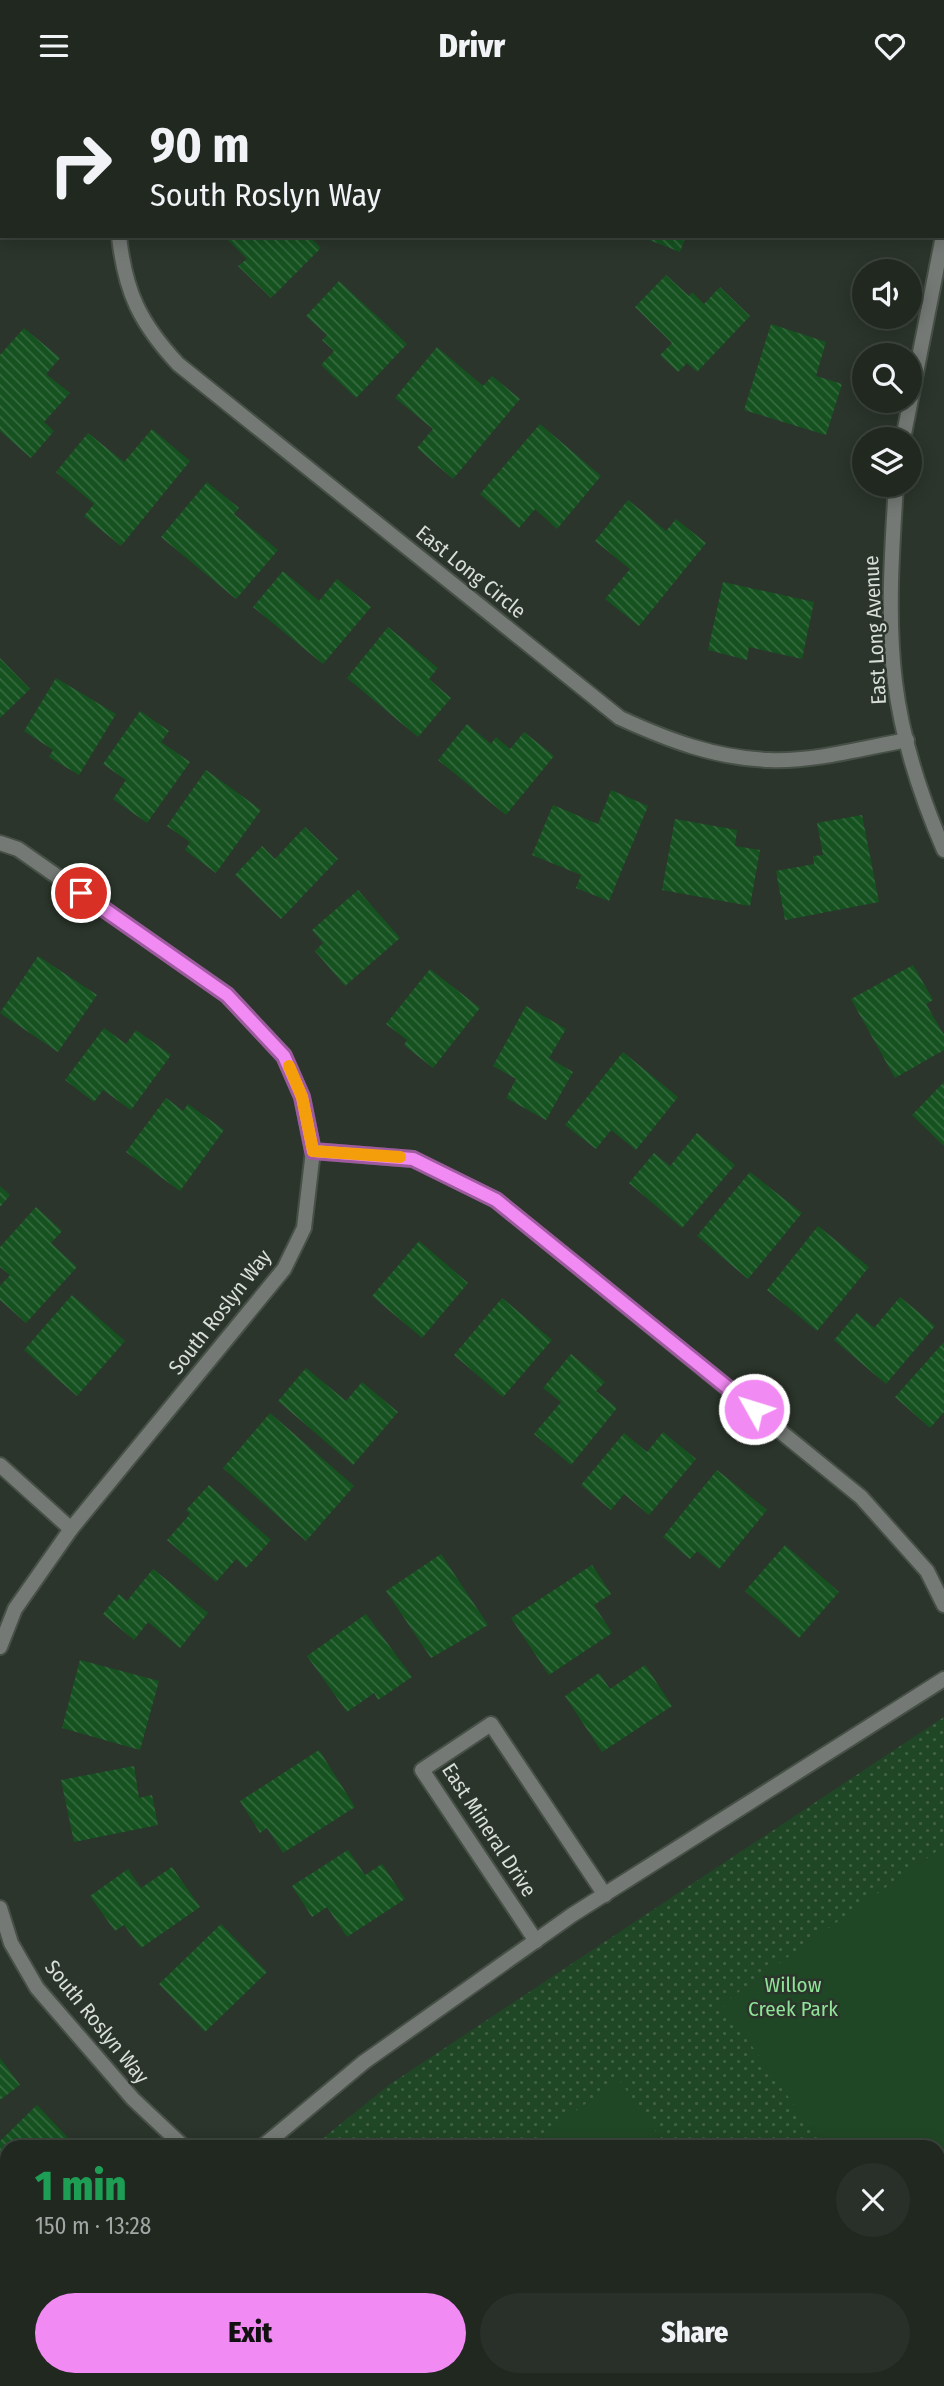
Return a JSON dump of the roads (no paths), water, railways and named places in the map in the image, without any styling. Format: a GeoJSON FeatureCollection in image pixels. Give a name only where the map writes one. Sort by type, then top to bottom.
{"type":"FeatureCollection","features":[{"type":"Feature","properties":{"kind":"street","name":"East Long Circle"},"geometry":{"type":"LineString","coordinates":[[119,238],[126,284],[143,323],[178,364],[620,718],[673,742],[718,755],[771,761],[907,740]]}},
{"type":"Feature","properties":{"kind":"street"},"geometry":{"type":"LineString","coordinates":[[905,427],[942,238]]}},
{"type":"Feature","properties":{"kind":"street","name":"East Long Avenue"},"geometry":{"type":"LineString","coordinates":[[895,497],[891,595],[895,681],[907,740],[926,808],[944,850]]}},
{"type":"Feature","properties":{"kind":"street","name":"South Roslyn Way"},"geometry":{"type":"LineString","coordinates":[[0,843],[18,849],[227,995],[284,1056],[302,1097],[313,1151],[304,1228],[285,1269],[71,1529],[15,1609],[0,1647]]}},
{"type":"Feature","properties":{"kind":"street"},"geometry":{"type":"LineString","coordinates":[[313,1151],[413,1159],[496,1200],[861,1497],[927,1571],[944,1605]]}},
{"type":"Feature","properties":{"kind":"street"},"geometry":{"type":"LineString","coordinates":[[0,1465],[71,1529]]}},
{"type":"Feature","properties":{"kind":"street"},"geometry":{"type":"LineString","coordinates":[[270,2140],[364,2062],[536,1941],[944,1679]]}},
{"type":"Feature","properties":{"kind":"street","name":"East Mineral Drive"},"geometry":{"type":"LineString","coordinates":[[536,1941],[422,1770],[491,1724],[605,1895]]}},
{"type":"Feature","properties":{"kind":"street","name":"South Roslyn Way"},"geometry":{"type":"LineString","coordinates":[[0,1908],[11,1943],[37,1988],[133,2099],[177,2140]]}},
{"type":"Feature","properties":{"kind":"park label","name":"Willow Creek Park"},"geometry":{"type":"Point","coordinates":[793,1997]}}]}
